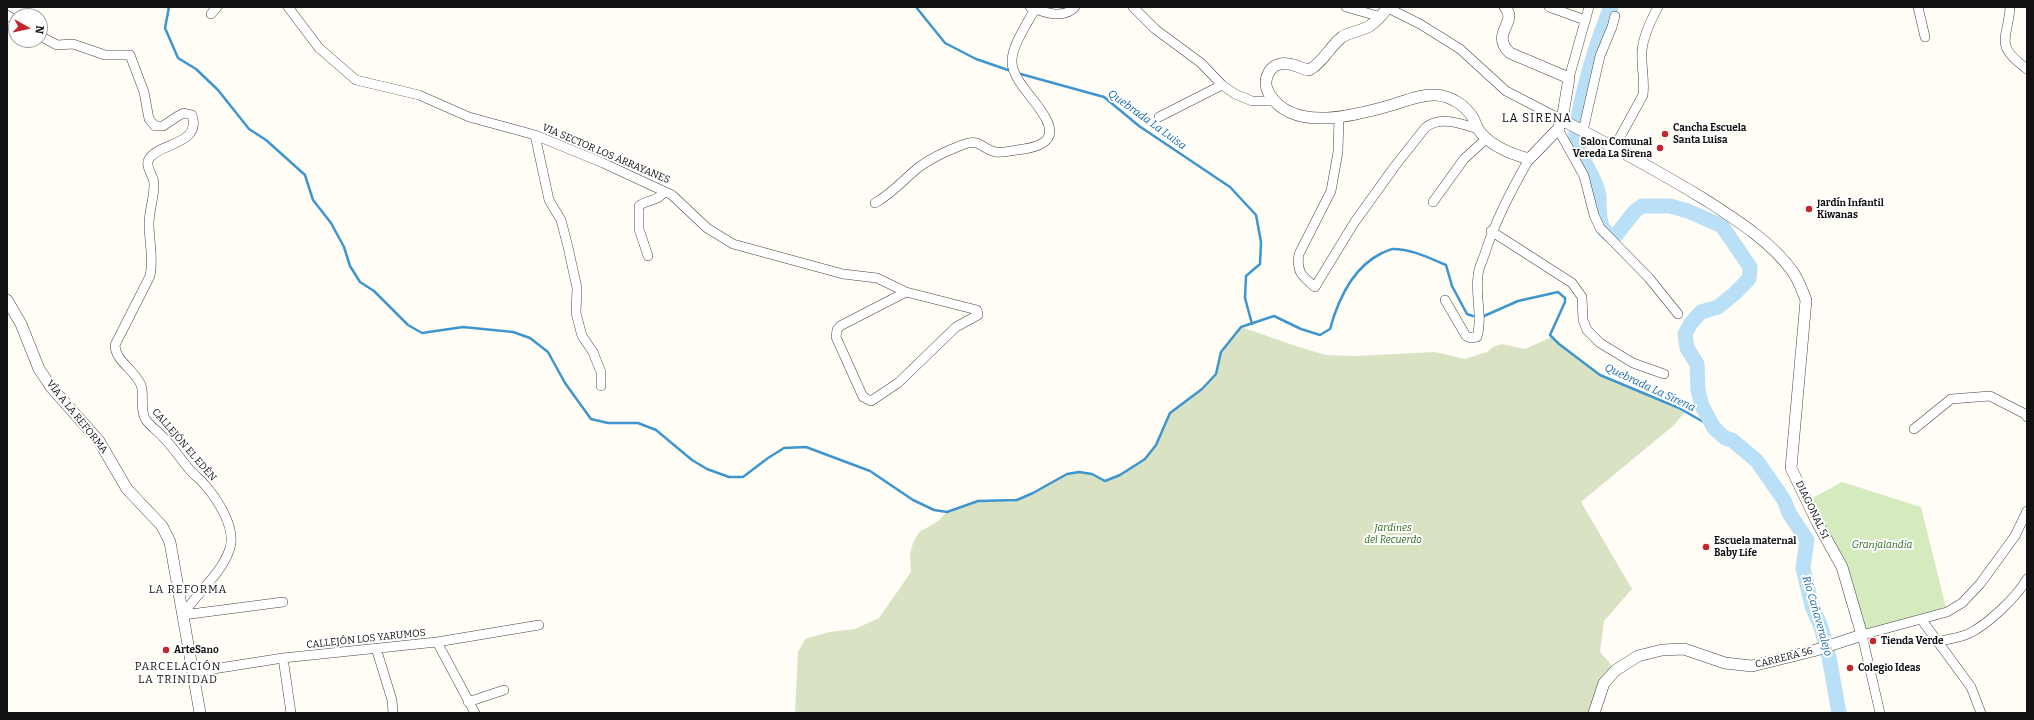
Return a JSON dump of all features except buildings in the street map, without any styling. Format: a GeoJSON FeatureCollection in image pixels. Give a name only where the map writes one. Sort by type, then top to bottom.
{"type":"FeatureCollection","features":[{"type":"Feature","properties":{"kind":"street","name":"VIA SECTOR LOS ARRAYANES"},"geometry":{"type":"LineString","coordinates":[[288,7],[319,48],[356,80],[419,95],[469,117],[535,135],[664,191],[680,201],[707,228],[733,244],[843,274],[877,278],[906,292],[977,310],[978,315],[956,327],[898,383],[871,401],[866,400],[863,398],[836,337],[837,330],[840,326],[906,292]]}},
{"type":"Feature","properties":{"kind":"street"},"geometry":{"type":"LineString","coordinates":[[875,203],[891,193],[920,166],[963,144],[978,142],[994,152],[1002,152],[1033,148],[1043,143],[1049,137],[1050,128],[1046,119],[1014,73],[1012,62],[1015,48],[1032,8],[1051,14],[1063,14],[1072,11],[1075,7]]}},
{"type":"Feature","properties":{"kind":"street"},"geometry":{"type":"LineString","coordinates":[[1133,7],[1155,29],[1201,63],[1222,85],[1235,94],[1252,101],[1273,101]]}},
{"type":"Feature","properties":{"kind":"street"},"geometry":{"type":"LineString","coordinates":[[1346,7],[1386,11],[1420,24],[1460,49],[1506,91],[1563,124],[1585,132],[1614,148],[1643,95],[1642,50],[1646,32],[1658,7]]}},
{"type":"Feature","properties":{"kind":"street"},"geometry":{"type":"LineString","coordinates":[[1506,7],[1509,14],[1509,19],[1502,38],[1503,46],[1510,54],[1569,78]]}},
{"type":"Feature","properties":{"kind":"street"},"geometry":{"type":"LineString","coordinates":[[1550,7],[1584,20]]}},
{"type":"Feature","properties":{"kind":"street"},"geometry":{"type":"LineString","coordinates":[[1589,7],[1584,20],[1569,78],[1563,124],[1584,176],[1594,215],[1600,228],[1649,278],[1678,314]]}},
{"type":"Feature","properties":{"kind":"street"},"geometry":{"type":"LineString","coordinates":[[1918,7],[1925,38]]}},
{"type":"Feature","properties":{"kind":"street"},"geometry":{"type":"LineString","coordinates":[[2010,7],[2004,42],[2009,53],[2027,69]]}},
{"type":"Feature","properties":{"kind":"street"},"geometry":{"type":"LineString","coordinates":[[1386,11],[1368,26],[1344,36],[1334,45],[1319,65],[1309,70],[1289,64],[1280,64],[1270,69],[1265,79],[1266,90],[1273,101],[1294,115],[1305,117],[1339,117],[1435,95],[1449,97],[1462,105],[1472,117],[1478,129],[1487,138],[1506,152],[1529,159]]}},
{"type":"Feature","properties":{"kind":"street"},"geometry":{"type":"LineString","coordinates":[[1585,132],[1600,56],[1615,16]]}},
{"type":"Feature","properties":{"kind":"street","name":"CALLEJÓN EL EDÉN"},"geometry":{"type":"LineString","coordinates":[[48,40],[57,45],[73,44],[105,55],[130,55],[144,92],[149,119],[155,126],[163,126],[184,113],[192,116],[194,122],[191,131],[182,140],[152,155],[148,159],[147,164],[154,184],[149,224],[152,266],[150,276],[115,344],[118,355],[141,384],[143,392],[142,410],[147,421],[164,437],[190,470],[205,485],[226,520],[231,532],[231,547],[224,563],[192,601],[183,615]]}},
{"type":"Feature","properties":{"kind":"street"},"geometry":{"type":"LineString","coordinates":[[1160,116],[1222,85]]}},
{"type":"Feature","properties":{"kind":"street"},"geometry":{"type":"LineString","coordinates":[[1339,117],[1337,159],[1331,191],[1299,254],[1299,271],[1315,287],[1354,223],[1395,166],[1425,128],[1430,124],[1444,121],[1478,129]]}},
{"type":"Feature","properties":{"kind":"street"},"geometry":{"type":"LineString","coordinates":[[1445,300],[1466,336],[1471,338],[1477,337],[1480,328],[1477,299],[1478,275],[1491,231],[1508,196],[1529,159],[1563,124]]}},
{"type":"Feature","properties":{"kind":"street"},"geometry":{"type":"LineString","coordinates":[[535,135],[549,200],[561,220],[568,247],[577,288],[576,313],[582,336],[593,352],[601,372],[601,386]]}},
{"type":"Feature","properties":{"kind":"street"},"geometry":{"type":"LineString","coordinates":[[1433,202],[1464,159],[1487,138]]}},
{"type":"Feature","properties":{"kind":"street","name":"DIAGONAL 51"},"geometry":{"type":"LineString","coordinates":[[1614,148],[1671,179],[1732,217],[1756,234],[1792,271],[1801,285],[1806,300],[1791,468],[1836,556],[1846,580],[1862,635],[1880,713]]}},
{"type":"Feature","properties":{"kind":"street"},"geometry":{"type":"LineString","coordinates":[[648,256],[640,229],[639,206],[644,202],[659,198],[664,191]]}},
{"type":"Feature","properties":{"kind":"street"},"geometry":{"type":"LineString","coordinates":[[1491,231],[1572,283],[1582,297],[1582,320],[1586,330],[1600,343],[1633,363],[1664,374]]}},
{"type":"Feature","properties":{"kind":"street","name":"VÍA A LA REFORMA"},"geometry":{"type":"LineString","coordinates":[[7,300],[21,324],[39,369],[51,387],[99,441],[128,489],[162,526],[170,542],[174,557],[200,713]]}},
{"type":"Feature","properties":{"kind":"street"},"geometry":{"type":"LineString","coordinates":[[1914,429],[1951,399],[1990,396],[2025,414],[2027,417]]}},
{"type":"Feature","properties":{"kind":"street"},"geometry":{"type":"LineString","coordinates":[[1862,635],[1947,612],[1962,603],[1980,584],[2015,536],[2027,511]]}},
{"type":"Feature","properties":{"kind":"street"},"geometry":{"type":"LineString","coordinates":[[1937,642],[1968,634],[1974,630],[2004,608],[2022,589],[2027,579]]}},
{"type":"Feature","properties":{"kind":"street"},"geometry":{"type":"LineString","coordinates":[[183,615],[283,602]]}},
{"type":"Feature","properties":{"kind":"street"},"geometry":{"type":"LineString","coordinates":[[1921,619],[1971,687],[1981,713]]}},
{"type":"Feature","properties":{"kind":"street","name":"CALLEJÓN LOS YARUMOS"},"geometry":{"type":"LineString","coordinates":[[194,672],[283,658],[437,642],[539,625]]}},
{"type":"Feature","properties":{"kind":"street","name":"CARRERA 56"},"geometry":{"type":"LineString","coordinates":[[1594,713],[1604,683],[1616,670],[1638,656],[1662,650],[1684,648],[1725,663],[1752,666],[1812,651],[1862,635]]}},
{"type":"Feature","properties":{"kind":"street"},"geometry":{"type":"LineString","coordinates":[[437,642],[475,713]]}},
{"type":"Feature","properties":{"kind":"street"},"geometry":{"type":"LineString","coordinates":[[376,648],[392,700],[393,713]]}},
{"type":"Feature","properties":{"kind":"street"},"geometry":{"type":"LineString","coordinates":[[283,658],[291,713]]}},
{"type":"Feature","properties":{"kind":"street"},"geometry":{"type":"LineString","coordinates":[[468,702],[504,690]]}},
{"type":"Feature","properties":{"kind":"green space","name":"Cancha Escuela Santa Luisa"},"geometry":{"type":"Polygon","coordinates":[[[1665,127],[1671,131],[1666,141],[1659,138],[1665,127]]]}},
{"type":"Feature","properties":{"kind":"green space","name":"Jardines del Recuerdo"},"geometry":{"type":"Polygon","coordinates":[[[1241,327],[1326,355],[1355,356],[1435,352],[1465,359],[1487,352],[1493,347],[1502,344],[1525,349],[1552,337],[1600,375],[1685,412],[1673,426],[1581,502],[1632,589],[1604,621],[1600,652],[1616,670],[1594,713],[795,713],[798,652],[805,639],[829,632],[855,629],[879,618],[911,572],[910,554],[913,543],[919,532],[937,522],[947,512],[978,501],[1017,500],[1067,474],[1079,472],[1092,474],[1105,481],[1120,475],[1145,459],[1156,445],[1170,413],[1202,389],[1216,374],[1221,352],[1241,327]]]}},
{"type":"Feature","properties":{"kind":"green space","name":"Granjalandia"},"geometry":{"type":"Polygon","coordinates":[[[1842,482],[1921,507],[1947,612],[1862,635],[1846,580],[1807,501],[1842,482]]]}},
{"type":"Feature","properties":{"kind":"waterway"},"geometry":{"type":"LineString","coordinates":[[169,7],[165,28],[178,58],[196,69],[218,90],[249,129],[266,140],[305,175],[313,200],[331,223],[344,247],[350,266],[360,282],[374,291],[408,325],[422,333],[463,327],[513,332],[530,338],[548,352],[565,383],[591,419],[608,423],[638,423],[656,430],[692,460],[707,469],[729,477],[743,477],[784,448],[806,447],[870,471],[913,500],[934,510],[947,512],[978,501],[1017,500],[1067,474],[1079,472],[1092,474],[1105,481],[1120,475],[1145,459],[1156,445],[1170,413],[1202,389],[1216,374],[1221,352],[1241,327],[1274,316],[1301,329],[1320,335],[1330,329],[1337,307],[1348,285],[1363,267],[1382,253],[1391,249],[1400,249],[1420,254],[1446,265],[1452,286],[1467,314],[1473,316]]}},
{"type":"Feature","properties":{"kind":"waterway","name":"Quebrada La Luisa"},"geometry":{"type":"LineString","coordinates":[[916,7],[945,43],[976,59],[1011,71]]}},
{"type":"Feature","properties":{"kind":"waterway","name":"Río Cañaveralejo"},"geometry":{"type":"LineString","coordinates":[[1611,7],[1591,66],[1581,103],[1576,135],[1580,153],[1594,181],[1599,195],[1600,220],[1605,231],[1616,235],[1635,211],[1642,206],[1670,206],[1688,211],[1722,226],[1750,267],[1749,279],[1734,294],[1718,307],[1701,312],[1691,323],[1685,334],[1687,348],[1697,364],[1698,390],[1702,406],[1714,428],[1725,438],[1732,440],[1757,461],[1784,500],[1789,513],[1807,540],[1803,568],[1812,606],[1821,627],[1829,657],[1839,713]]}},
{"type":"Feature","properties":{"kind":"waterway","name":"Quebrada La Luisa"},"geometry":{"type":"LineString","coordinates":[[1017,73],[1104,97],[1139,126],[1230,187],[1256,215],[1261,242],[1260,264],[1246,276],[1245,298],[1252,324]]}},
{"type":"Feature","properties":{"kind":"waterway","name":"Quebrada La Sirena"},"geometry":{"type":"LineString","coordinates":[[1484,316],[1518,301],[1558,292],[1565,298],[1565,302],[1550,335],[1559,344],[1600,375],[1679,408],[1714,428]]}},
{"type":"Feature","properties":{"kind":"place","name":"Cancha Escuela Santa Luisa"},"geometry":{"type":"Point","coordinates":[1665,134]}},
{"type":"Feature","properties":{"kind":"place","name":"Salon Comunal Vereda La Sirena"},"geometry":{"type":"Point","coordinates":[1660,148]}},
{"type":"Feature","properties":{"kind":"place","name":"Jardín Infantil Kiwanas"},"geometry":{"type":"Point","coordinates":[1809,209]}},
{"type":"Feature","properties":{"kind":"place","name":"Escuela maternal Baby Life"},"geometry":{"type":"Point","coordinates":[1706,547]}},
{"type":"Feature","properties":{"kind":"place","name":"Tienda Verde"},"geometry":{"type":"Point","coordinates":[1873,641]}},
{"type":"Feature","properties":{"kind":"place","name":"ArteSano"},"geometry":{"type":"Point","coordinates":[166,650]}},
{"type":"Feature","properties":{"kind":"place","name":"Colegio Ideas"},"geometry":{"type":"Point","coordinates":[1850,668]}},
{"type":"Feature","properties":{"kind":"district","name":"LA SIRENA"},"geometry":{"type":"Point","coordinates":[1537,119]}},
{"type":"Feature","properties":{"kind":"district","name":"LA REFORMA"},"geometry":{"type":"Point","coordinates":[188,590]}},
{"type":"Feature","properties":{"kind":"district","name":"PARCELACIÓN LA TRINIDAD"},"geometry":{"type":"Point","coordinates":[178,673]}}]}
